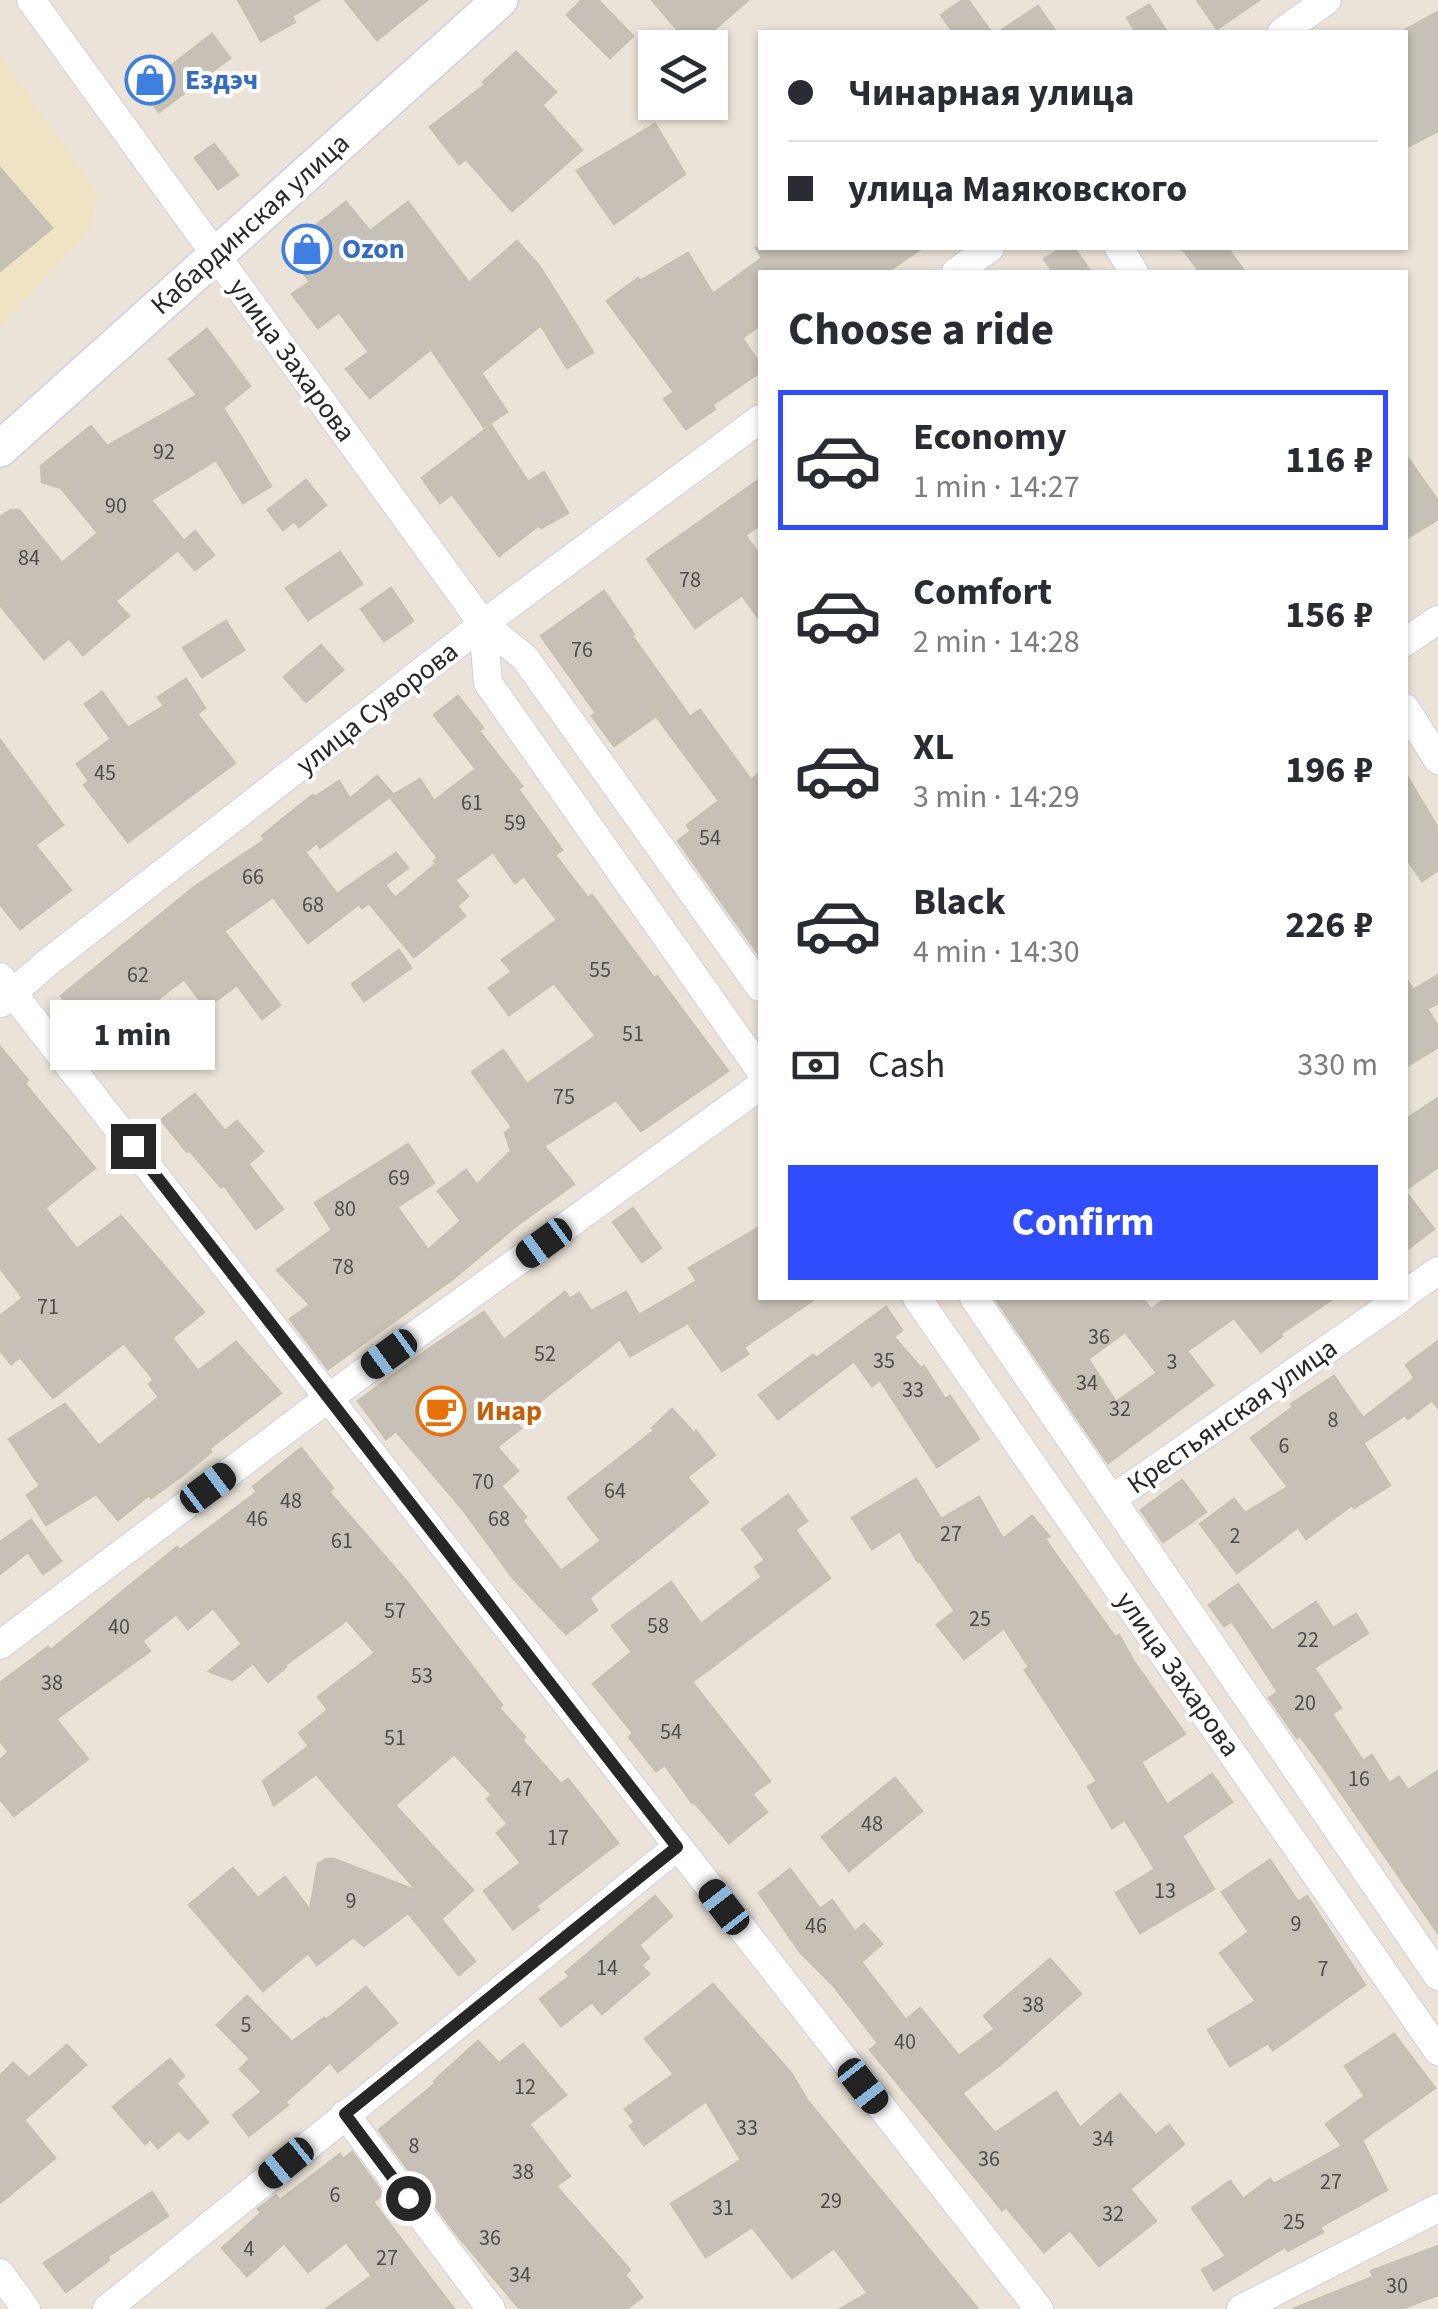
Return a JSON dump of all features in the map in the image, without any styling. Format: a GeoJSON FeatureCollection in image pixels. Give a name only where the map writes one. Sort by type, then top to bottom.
{"type":"FeatureCollection","features":[{"type":"Feature","properties":{"kind":"street","name":"улица Захарова"},"geometry":{"type":"LineString","coordinates":[[31,0],[483,624],[525,658],[758,984]]}},
{"type":"Feature","properties":{"kind":"street","name":"Кабардинская улица"},"geometry":{"type":"LineString","coordinates":[[0,449],[500,0]]}},
{"type":"Feature","properties":{"kind":"street"},"geometry":{"type":"LineString","coordinates":[[1285,30],[1327,0]]}},
{"type":"Feature","properties":{"kind":"street"},"geometry":{"type":"LineString","coordinates":[[959,270],[987,250]]}},
{"type":"Feature","properties":{"kind":"street","name":"улица Суворова"},"geometry":{"type":"LineString","coordinates":[[4,991],[483,624],[758,420]]}},
{"type":"Feature","properties":{"kind":"street"},"geometry":{"type":"LineString","coordinates":[[1408,640],[1438,620]]}},
{"type":"Feature","properties":{"kind":"street"},"geometry":{"type":"LineString","coordinates":[[483,624],[488,683],[758,1067]]}},
{"type":"Feature","properties":{"kind":"street"},"geometry":{"type":"LineString","coordinates":[[1408,713],[1438,760]]}},
{"type":"Feature","properties":{"kind":"street"},"geometry":{"type":"LineString","coordinates":[[4,991],[1039,2309]]}},
{"type":"Feature","properties":{"kind":"street"},"geometry":{"type":"LineString","coordinates":[[0,1644],[327,1399],[758,1087]]}},
{"type":"Feature","properties":{"kind":"street","name":"Крестьянская улица"},"geometry":{"type":"LineString","coordinates":[[1408,1293],[1438,1272]]}},
{"type":"Feature","properties":{"kind":"street","name":"улица Захарова"},"geometry":{"type":"LineString","coordinates":[[919,1300],[1438,2051]]}},
{"type":"Feature","properties":{"kind":"street","name":"улица Захарова"},"geometry":{"type":"LineString","coordinates":[[975,1300],[1438,1976]]}},
{"type":"Feature","properties":{"kind":"street","name":"Крестьянская улица"},"geometry":{"type":"LineString","coordinates":[[1112,1499],[1397,1300]]}},
{"type":"Feature","properties":{"kind":"street"},"geometry":{"type":"LineString","coordinates":[[106,2309],[677,1847]]}},
{"type":"Feature","properties":{"kind":"street"},"geometry":{"type":"LineString","coordinates":[[345,2114],[491,2309]]}},
{"type":"Feature","properties":{"kind":"street"},"geometry":{"type":"LineString","coordinates":[[1241,2309],[1438,2208]]}},
{"type":"Feature","properties":{"kind":"street"},"geometry":{"type":"LineString","coordinates":[[0,2273],[26,2309]]}},
{"type":"Feature","properties":{"kind":"shaded area"},"geometry":{"type":"Polygon","coordinates":[[[0,55],[98,194],[89,231],[0,326],[0,55]]]}},
{"type":"Feature","properties":{"kind":"building"},"geometry":{"type":"Polygon","coordinates":[[[238,0],[319,0],[292,16],[295,22],[261,41],[238,0]]]}},
{"type":"Feature","properties":{"kind":"building"},"geometry":{"type":"Polygon","coordinates":[[[345,0],[427,0],[377,40],[345,0]]]}},
{"type":"Feature","properties":{"kind":"building"},"geometry":{"type":"Polygon","coordinates":[[[582,0],[598,0],[633,36],[610,58],[567,15],[582,0]]]}},
{"type":"Feature","properties":{"kind":"building"},"geometry":{"type":"Polygon","coordinates":[[[652,0],[748,0],[714,30],[678,30],[652,0]]]}},
{"type":"Feature","properties":{"kind":"building"},"geometry":{"type":"Polygon","coordinates":[[[968,0],[990,30],[952,30],[941,15],[968,0]]]}},
{"type":"Feature","properties":{"kind":"building"},"geometry":{"type":"Polygon","coordinates":[[[1197,0],[1259,0],[1217,29],[1197,0]]]}},
{"type":"Feature","properties":{"kind":"building"},"geometry":{"type":"Polygon","coordinates":[[[1149,5],[1166,30],[1135,30],[1127,18],[1149,5]]]}},
{"type":"Feature","properties":{"kind":"building"},"geometry":{"type":"Polygon","coordinates":[[[1038,6],[1055,30],[1002,30],[1038,6]]]}},
{"type":"Feature","properties":{"kind":"building"},"geometry":{"type":"Polygon","coordinates":[[[1438,12],[1438,131],[1408,146],[1408,30],[1438,12]]]}},
{"type":"Feature","properties":{"kind":"building"},"geometry":{"type":"Polygon","coordinates":[[[212,34],[230,58],[159,112],[141,89],[212,34]]]}},
{"type":"Feature","properties":{"kind":"building"},"geometry":{"type":"Polygon","coordinates":[[[516,52],[556,92],[542,105],[582,150],[512,211],[466,159],[459,164],[430,127],[486,84],[483,82],[516,52]]]}},
{"type":"Feature","properties":{"kind":"building"},"geometry":{"type":"Polygon","coordinates":[[[655,124],[685,174],[614,224],[577,171],[655,124]]]}},
{"type":"Feature","properties":{"kind":"building"},"geometry":{"type":"Polygon","coordinates":[[[214,144],[238,175],[218,189],[195,158],[214,144]]]}},
{"type":"Feature","properties":{"kind":"building"},"geometry":{"type":"Polygon","coordinates":[[[0,168],[52,228],[0,271],[0,168]]]}},
{"type":"Feature","properties":{"kind":"building"},"geometry":{"type":"Polygon","coordinates":[[[346,202],[370,231],[408,202],[469,283],[517,241],[540,267],[593,352],[567,368],[541,325],[481,373],[507,412],[484,427],[431,349],[370,398],[346,369],[369,352],[339,312],[318,328],[292,294],[310,282],[285,249],[346,202]]]}},
{"type":"Feature","properties":{"kind":"building"},"geometry":{"type":"Polygon","coordinates":[[[756,248],[919,250],[890,270],[758,270],[758,326],[742,338],[758,361],[758,373],[712,405],[715,409],[686,429],[664,399],[674,392],[607,301],[638,278],[640,281],[688,253],[713,294],[762,258],[756,248]]]}},
{"type":"Feature","properties":{"kind":"building"},"geometry":{"type":"Polygon","coordinates":[[[1059,250],[1075,250],[1090,270],[1052,270],[1044,259],[1059,250]]]}},
{"type":"Feature","properties":{"kind":"building"},"geometry":{"type":"Polygon","coordinates":[[[1184,250],[1228,250],[1244,270],[1198,270],[1184,250]]]}},
{"type":"Feature","properties":{"kind":"building"},"geometry":{"type":"Polygon","coordinates":[[[207,329],[250,386],[223,408],[271,486],[243,503],[216,460],[151,500],[184,541],[195,531],[214,555],[195,570],[178,550],[115,601],[129,616],[83,655],[69,638],[44,659],[0,605],[0,517],[19,510],[62,563],[98,533],[61,488],[42,482],[41,466],[91,426],[107,446],[197,395],[169,359],[207,329]]]}},
{"type":"Feature","properties":{"kind":"building"},"geometry":{"type":"Polygon","coordinates":[[[491,425],[528,482],[544,472],[568,513],[541,528],[539,525],[499,556],[452,494],[440,503],[422,478],[491,425]]]}},
{"type":"Feature","properties":{"kind":"building"},"geometry":{"type":"Polygon","coordinates":[[[1408,458],[1438,501],[1438,519],[1408,537],[1408,458]]]}},
{"type":"Feature","properties":{"kind":"building"},"geometry":{"type":"Polygon","coordinates":[[[306,480],[326,505],[299,527],[294,521],[283,530],[268,510],[306,480]]]}},
{"type":"Feature","properties":{"kind":"building"},"geometry":{"type":"Polygon","coordinates":[[[758,480],[758,526],[745,535],[758,553],[758,617],[742,595],[695,628],[647,559],[758,480]]]}},
{"type":"Feature","properties":{"kind":"building"},"geometry":{"type":"Polygon","coordinates":[[[340,552],[362,584],[308,620],[286,588],[340,552]]]}},
{"type":"Feature","properties":{"kind":"building"},"geometry":{"type":"Polygon","coordinates":[[[391,588],[413,621],[384,641],[361,609],[391,588]]]}},
{"type":"Feature","properties":{"kind":"building"},"geometry":{"type":"Polygon","coordinates":[[[604,591],[690,717],[700,710],[751,780],[758,775],[758,953],[678,841],[691,831],[687,825],[719,801],[656,716],[614,746],[592,716],[596,713],[541,636],[604,591]]]}},
{"type":"Feature","properties":{"kind":"building"},"geometry":{"type":"Polygon","coordinates":[[[226,621],[244,650],[202,677],[183,648],[226,621]]]}},
{"type":"Feature","properties":{"kind":"building"},"geometry":{"type":"Polygon","coordinates":[[[321,645],[343,670],[306,702],[284,677],[321,645]]]}},
{"type":"Feature","properties":{"kind":"building"},"geometry":{"type":"Polygon","coordinates":[[[186,679],[205,708],[197,714],[235,763],[128,842],[84,785],[89,781],[77,764],[111,739],[85,704],[102,692],[128,728],[164,706],[158,697],[186,679]]]}},
{"type":"Feature","properties":{"kind":"building"},"geometry":{"type":"Polygon","coordinates":[[[458,696],[562,850],[555,855],[588,898],[592,895],[654,978],[657,976],[728,1071],[641,1131],[616,1100],[544,1146],[574,1184],[454,1278],[328,1369],[290,1319],[310,1305],[277,1270],[332,1230],[315,1203],[408,1144],[434,1183],[397,1207],[428,1250],[461,1221],[438,1191],[466,1170],[477,1185],[511,1151],[505,1133],[512,1127],[472,1072],[503,1050],[527,1084],[596,1036],[554,983],[509,1015],[489,988],[512,972],[502,960],[557,920],[524,876],[515,883],[493,852],[455,880],[468,896],[457,906],[465,916],[414,957],[369,903],[362,908],[359,904],[308,943],[273,897],[224,931],[280,1005],[262,1019],[237,985],[206,1008],[184,979],[139,1014],[155,1034],[117,1064],[61,996],[193,888],[265,840],[262,836],[313,795],[339,781],[350,799],[377,776],[393,794],[320,848],[317,843],[305,852],[337,894],[396,853],[408,868],[385,885],[395,898],[436,864],[438,858],[390,797],[420,779],[434,801],[476,769],[434,715],[458,696]]]}},
{"type":"Feature","properties":{"kind":"building"},"geometry":{"type":"Polygon","coordinates":[[[0,740],[63,825],[35,845],[71,890],[20,929],[0,904],[0,740]]]}},
{"type":"Feature","properties":{"kind":"building"},"geometry":{"type":"Polygon","coordinates":[[[1408,778],[1438,828],[1438,870],[1422,881],[1408,860],[1408,778]]]}},
{"type":"Feature","properties":{"kind":"building"},"geometry":{"type":"Polygon","coordinates":[[[399,950],[411,968],[364,1001],[352,984],[399,950]]]}},
{"type":"Feature","properties":{"kind":"building"},"geometry":{"type":"Polygon","coordinates":[[[1438,975],[1438,1003],[1427,1009],[1438,1026],[1438,1047],[1408,1065],[1408,982],[1413,990],[1438,975]]]}},
{"type":"Feature","properties":{"kind":"building"},"geometry":{"type":"Polygon","coordinates":[[[0,1047],[28,1080],[25,1084],[95,1168],[45,1208],[77,1249],[121,1216],[204,1312],[172,1338],[198,1371],[236,1342],[281,1393],[209,1449],[211,1452],[183,1475],[118,1520],[96,1494],[46,1525],[27,1495],[40,1486],[9,1439],[65,1404],[99,1446],[159,1397],[149,1384],[154,1380],[124,1343],[53,1398],[20,1357],[11,1364],[0,1350],[0,1316],[23,1298],[0,1268],[0,1047]]]}},
{"type":"Feature","properties":{"kind":"building"},"geometry":{"type":"Polygon","coordinates":[[[195,1094],[225,1131],[237,1121],[263,1151],[248,1164],[283,1209],[256,1229],[224,1185],[221,1187],[187,1152],[161,1120],[195,1094]]]}},
{"type":"Feature","properties":{"kind":"building"},"geometry":{"type":"Polygon","coordinates":[[[1438,1098],[1438,1167],[1408,1188],[1408,1118],[1438,1098]]]}},
{"type":"Feature","properties":{"kind":"building"},"geometry":{"type":"Polygon","coordinates":[[[1408,1195],[1434,1229],[1408,1249],[1408,1195]]]}},
{"type":"Feature","properties":{"kind":"building"},"geometry":{"type":"Polygon","coordinates":[[[633,1208],[661,1248],[642,1262],[613,1222],[633,1208]]]}},
{"type":"Feature","properties":{"kind":"building"},"geometry":{"type":"Polygon","coordinates":[[[758,1228],[758,1300],[813,1300],[744,1347],[748,1354],[722,1371],[688,1323],[630,1356],[620,1339],[515,1421],[521,1428],[497,1447],[518,1471],[501,1486],[561,1571],[601,1541],[568,1498],[655,1430],[652,1428],[672,1409],[715,1455],[687,1477],[708,1502],[589,1598],[597,1610],[566,1634],[513,1578],[464,1511],[396,1431],[386,1439],[358,1401],[484,1312],[504,1340],[565,1292],[570,1299],[579,1293],[591,1311],[626,1292],[639,1315],[697,1281],[689,1268],[758,1228]]]}},
{"type":"Feature","properties":{"kind":"building"},"geometry":{"type":"Polygon","coordinates":[[[996,1300],[1144,1300],[1151,1309],[1164,1300],[1331,1300],[1280,1334],[1261,1352],[1234,1318],[1187,1351],[1213,1385],[1108,1463],[996,1300]],[[1125,1332],[1088,1359],[1116,1402],[1157,1373],[1125,1332]]]}},
{"type":"Feature","properties":{"kind":"building"},"geometry":{"type":"Polygon","coordinates":[[[886,1307],[902,1330],[894,1337],[921,1368],[924,1366],[945,1399],[950,1396],[979,1439],[937,1467],[880,1380],[872,1386],[854,1361],[778,1419],[759,1395],[886,1307]]]}},
{"type":"Feature","properties":{"kind":"building"},"geometry":{"type":"Polygon","coordinates":[[[1438,1341],[1438,1408],[1432,1400],[1408,1419],[1405,1415],[1363,1443],[1390,1485],[1354,1508],[1352,1505],[1306,1539],[1298,1527],[1237,1573],[1200,1524],[1234,1499],[1245,1513],[1288,1487],[1251,1438],[1293,1407],[1291,1404],[1334,1376],[1363,1418],[1415,1378],[1406,1365],[1438,1341]]]}},
{"type":"Feature","properties":{"kind":"building"},"geometry":{"type":"Polygon","coordinates":[[[301,1448],[333,1488],[329,1492],[407,1582],[502,1705],[499,1708],[525,1737],[522,1740],[561,1784],[568,1779],[618,1843],[536,1906],[539,1910],[513,1929],[484,1891],[521,1863],[497,1833],[508,1824],[487,1799],[492,1795],[454,1754],[395,1805],[473,1890],[441,1919],[475,1961],[459,1975],[408,1913],[364,1946],[353,1937],[317,1965],[308,1953],[263,1991],[189,1905],[233,1868],[258,1898],[285,1877],[310,1910],[318,1864],[326,1859],[417,1891],[316,1774],[274,1805],[263,1781],[309,1746],[299,1733],[328,1710],[318,1697],[375,1653],[347,1620],[268,1682],[253,1663],[232,1680],[209,1671],[242,1644],[213,1608],[188,1629],[176,1614],[142,1641],[150,1651],[56,1719],[88,1759],[14,1816],[0,1799],[0,1760],[9,1752],[0,1741],[0,1683],[48,1647],[51,1650],[177,1547],[180,1550],[257,1492],[253,1487],[301,1448]]]}},
{"type":"Feature","properties":{"kind":"building"},"geometry":{"type":"Polygon","coordinates":[[[916,1479],[941,1519],[979,1497],[1003,1539],[1032,1516],[1049,1536],[1045,1539],[1115,1637],[1119,1635],[1185,1734],[1141,1762],[1167,1805],[1212,1774],[1232,1802],[1182,1836],[1214,1889],[1140,1933],[1116,1893],[1155,1869],[1125,1820],[1112,1828],[1088,1787],[1097,1781],[1025,1670],[1029,1667],[1004,1628],[964,1659],[937,1625],[955,1611],[900,1531],[872,1549],[852,1518],[916,1479]]]}},
{"type":"Feature","properties":{"kind":"building"},"geometry":{"type":"Polygon","coordinates":[[[1182,1480],[1206,1512],[1163,1542],[1141,1510],[1182,1480]]]}},
{"type":"Feature","properties":{"kind":"building"},"geometry":{"type":"Polygon","coordinates":[[[788,1495],[807,1521],[795,1530],[830,1578],[692,1682],[770,1781],[752,1794],[767,1812],[729,1843],[692,1803],[665,1765],[656,1771],[629,1737],[633,1733],[593,1684],[632,1652],[612,1626],[671,1582],[701,1624],[762,1577],[755,1567],[765,1560],[742,1529],[788,1495]]]}},
{"type":"Feature","properties":{"kind":"building"},"geometry":{"type":"Polygon","coordinates":[[[31,1520],[61,1561],[43,1574],[28,1552],[0,1574],[0,1542],[31,1520]]]}},
{"type":"Feature","properties":{"kind":"building"},"geometry":{"type":"Polygon","coordinates":[[[1238,1584],[1272,1631],[1316,1602],[1333,1628],[1356,1614],[1368,1633],[1314,1668],[1341,1708],[1332,1714],[1363,1761],[1372,1755],[1389,1783],[1399,1777],[1408,1790],[1438,1771],[1438,1933],[1324,1768],[1269,1698],[1278,1692],[1232,1621],[1224,1626],[1209,1605],[1238,1584]]]}},
{"type":"Feature","properties":{"kind":"building"},"geometry":{"type":"Polygon","coordinates":[[[895,1778],[922,1811],[849,1871],[822,1837],[895,1778]]]}},
{"type":"Feature","properties":{"kind":"building"},"geometry":{"type":"Polygon","coordinates":[[[1270,1860],[1298,1902],[1307,1896],[1365,1985],[1273,2050],[1268,2043],[1230,2066],[1208,2030],[1256,2001],[1220,1953],[1249,1932],[1222,1892],[1270,1860]]]}},
{"type":"Feature","properties":{"kind":"building"},"geometry":{"type":"Polygon","coordinates":[[[790,1869],[820,1909],[832,1900],[855,1932],[864,1924],[882,1944],[861,1962],[906,2020],[920,2008],[959,2056],[995,2029],[984,2016],[1050,1959],[1081,1994],[962,2093],[995,2133],[1056,2092],[1080,2128],[1120,2094],[1156,2135],[1169,2125],[1184,2144],[1130,2189],[1156,2221],[1099,2266],[1070,2230],[1044,2252],[1006,2207],[1002,2210],[870,2050],[878,2043],[833,1985],[800,1952],[759,1893],[790,1869]]]}},
{"type":"Feature","properties":{"kind":"building"},"geometry":{"type":"Polygon","coordinates":[[[655,1896],[672,1916],[639,1945],[649,1958],[641,1965],[649,1974],[602,2014],[592,2002],[561,2026],[540,1999],[655,1896]]]}},
{"type":"Feature","properties":{"kind":"building"},"geometry":{"type":"Polygon","coordinates":[[[713,1984],[791,2073],[807,2100],[978,2309],[840,2309],[868,2293],[834,2248],[792,2278],[752,2227],[706,2257],[671,2204],[741,2160],[706,2101],[644,2145],[630,2126],[635,2122],[625,2109],[674,2074],[645,2039],[713,1984]]]}},
{"type":"Feature","properties":{"kind":"building"},"geometry":{"type":"Polygon","coordinates":[[[366,1987],[397,2023],[338,2072],[330,2062],[285,2102],[288,2105],[249,2136],[233,2115],[262,2092],[240,2069],[250,2059],[217,2025],[247,1996],[292,2042],[366,1987]]]}},
{"type":"Feature","properties":{"kind":"building"},"geometry":{"type":"Polygon","coordinates":[[[1394,2034],[1435,2088],[1362,2140],[1387,2190],[1320,2227],[1323,2232],[1288,2251],[1285,2247],[1214,2290],[1202,2270],[1226,2256],[1192,2208],[1230,2181],[1243,2199],[1270,2179],[1274,2184],[1342,2146],[1326,2124],[1365,2096],[1345,2066],[1394,2034]]]}},
{"type":"Feature","properties":{"kind":"building"},"geometry":{"type":"Polygon","coordinates":[[[478,2041],[499,2063],[523,2044],[566,2095],[529,2124],[570,2176],[556,2186],[630,2270],[625,2275],[642,2297],[627,2309],[520,2309],[454,2231],[379,2130],[436,2083],[478,2041]]]}},
{"type":"Feature","properties":{"kind":"building"},"geometry":{"type":"Polygon","coordinates":[[[67,2045],[86,2065],[24,2120],[55,2158],[0,2203],[0,2076],[13,2063],[29,2078],[67,2045]]]}},
{"type":"Feature","properties":{"kind":"building"},"geometry":{"type":"Polygon","coordinates":[[[170,2059],[184,2076],[176,2083],[208,2122],[188,2139],[179,2130],[158,2148],[150,2139],[145,2144],[113,2107],[170,2059]]]}},
{"type":"Feature","properties":{"kind":"building"},"geometry":{"type":"Polygon","coordinates":[[[352,2152],[383,2194],[373,2202],[454,2309],[326,2309],[372,2276],[346,2242],[308,2272],[284,2243],[247,2276],[222,2248],[276,2195],[280,2200],[340,2154],[343,2159],[352,2152]]]}},
{"type":"Feature","properties":{"kind":"building"},"geometry":{"type":"Polygon","coordinates":[[[152,2192],[168,2216],[107,2257],[109,2260],[66,2292],[44,2263],[152,2192]]]}},
{"type":"Feature","properties":{"kind":"building"},"geometry":{"type":"Polygon","coordinates":[[[1438,2246],[1438,2295],[1401,2309],[1293,2309],[1373,2277],[1371,2271],[1438,2246]]]}},
{"type":"Feature","properties":{"kind":"place","name":"Ездэч"},"geometry":{"type":"Point","coordinates":[150,80]}},
{"type":"Feature","properties":{"kind":"place","name":"Ozon"},"geometry":{"type":"Point","coordinates":[307,249]}},
{"type":"Feature","properties":{"kind":"place","name":"Инар"},"geometry":{"type":"Point","coordinates":[441,1411]}},
{"type":"Feature","properties":{"kind":"route"},"geometry":{"type":"LineString","coordinates":[[133,1146],[677,1847],[345,2114],[408,2198]]}}]}
